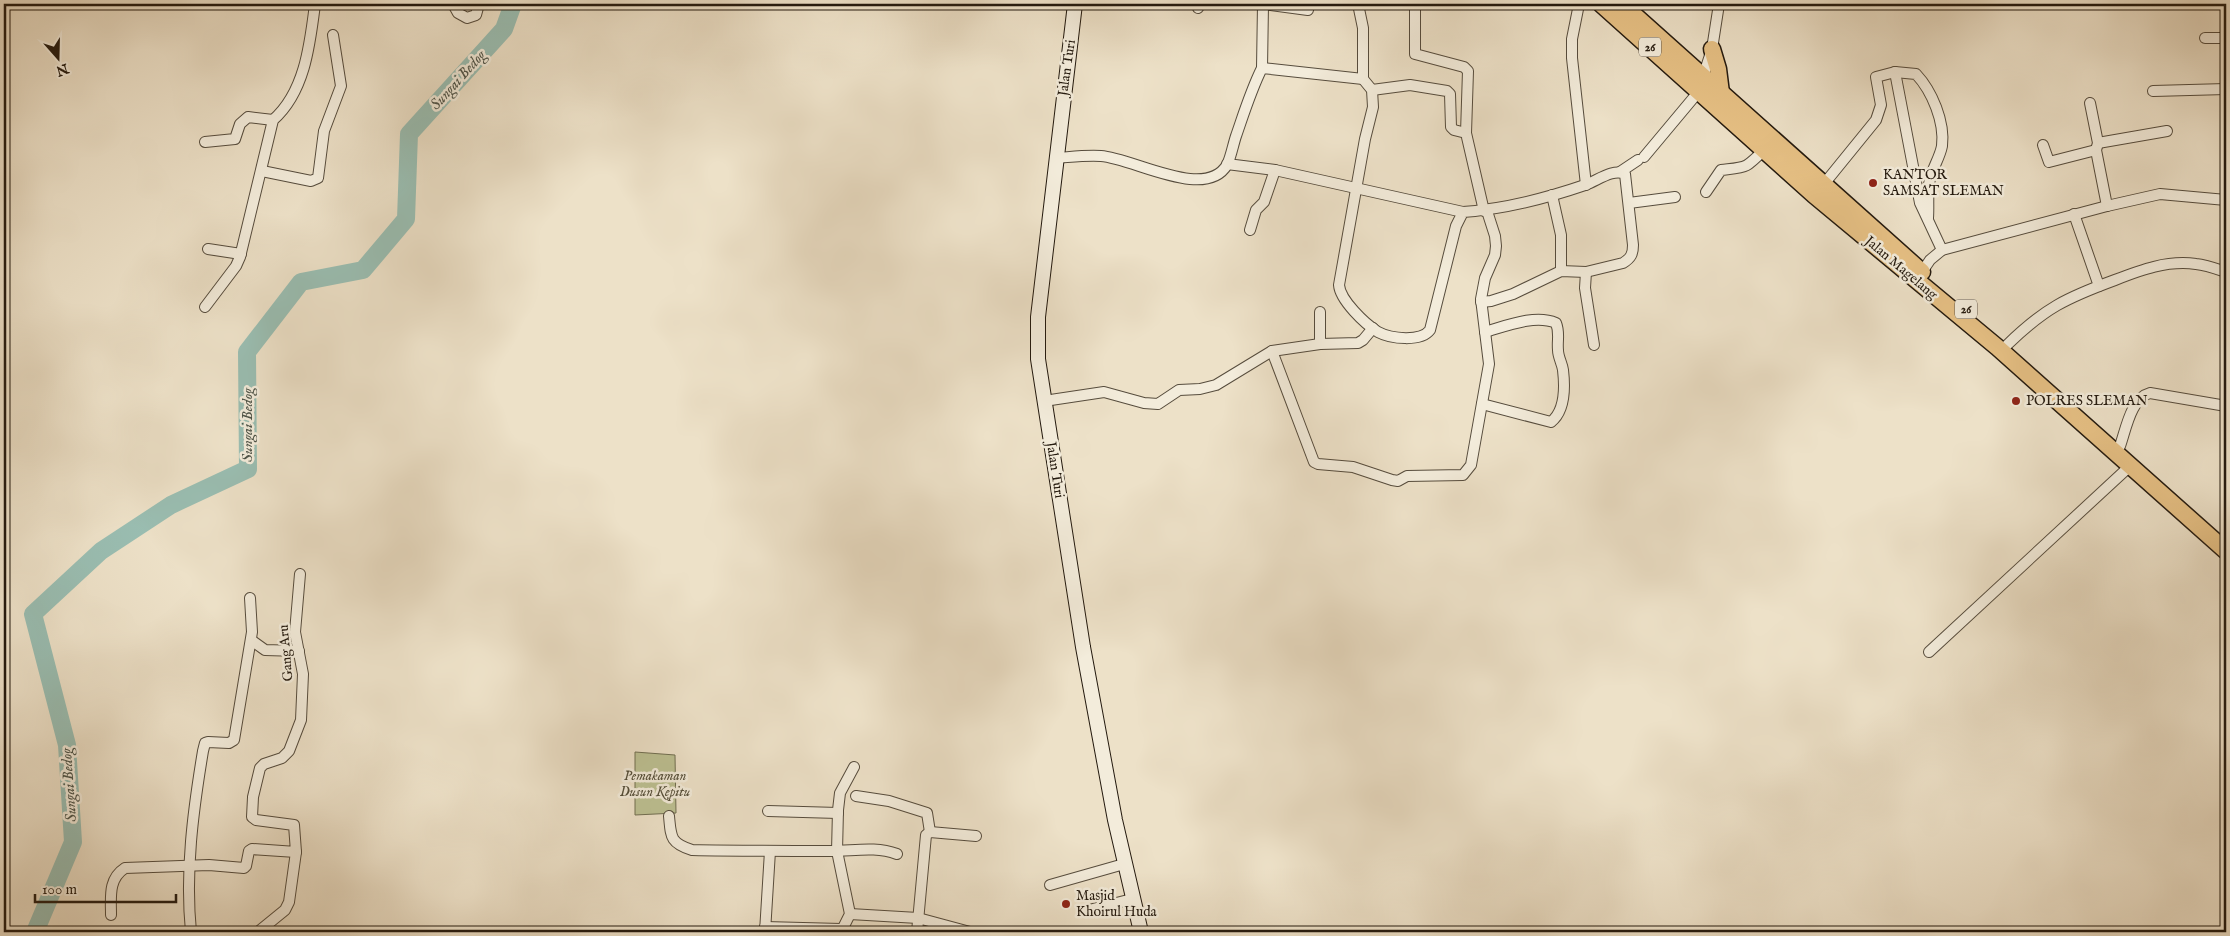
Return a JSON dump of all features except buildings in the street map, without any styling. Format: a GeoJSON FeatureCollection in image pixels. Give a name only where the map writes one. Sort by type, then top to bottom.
{"type":"FeatureCollection","features":[{"type":"Feature","properties":{"kind":"highway","name":"Jalan Magelang"},"geometry":{"type":"LineString","coordinates":[[1601,4],[1701,84],[1721,93],[2007,345],[2226,543]]}},
{"type":"Feature","properties":{"kind":"highway","name":"Jalan Magelang"},"geometry":{"type":"LineString","coordinates":[[1622,4],[1764,150],[1814,195],[1997,347],[2226,551]]}},
{"type":"Feature","properties":{"kind":"highway"},"geometry":{"type":"LineString","coordinates":[[1712,49],[1718,69],[1721,93]]}},
{"type":"Feature","properties":{"kind":"main road","name":"Jalan Turi"},"geometry":{"type":"LineString","coordinates":[[1076,4],[1038,317],[1038,359],[1083,647],[1124,864],[1141,932]]}},
{"type":"Feature","properties":{"kind":"street"},"geometry":{"type":"LineString","coordinates":[[205,307],[236,266],[241,254],[273,120],[285,109],[297,91],[315,4]]}},
{"type":"Feature","properties":{"kind":"street"},"geometry":{"type":"LineString","coordinates":[[453,4],[458,13],[467,18],[476,15],[479,4]]}},
{"type":"Feature","properties":{"kind":"street"},"geometry":{"type":"LineString","coordinates":[[1056,158],[1102,156],[1126,161],[1185,179],[1202,179],[1214,176],[1227,164],[1253,85],[1262,68],[1263,4],[1308,10]]}},
{"type":"Feature","properties":{"kind":"street"},"geometry":{"type":"LineString","coordinates":[[1358,4],[1363,28],[1363,79],[1372,90],[1373,107],[1356,188],[1339,290],[1345,300],[1373,328],[1386,335],[1419,338],[1426,335],[1430,330],[1456,226],[1463,212]]}},
{"type":"Feature","properties":{"kind":"street"},"geometry":{"type":"LineString","coordinates":[[1272,351],[1314,462],[1353,467],[1398,481],[1407,476],[1463,476],[1471,465],[1489,364],[1481,302],[1484,278],[1495,255],[1495,236],[1485,211],[1466,133],[1468,71],[1464,67],[1414,54],[1415,4]]}},
{"type":"Feature","properties":{"kind":"street"},"geometry":{"type":"LineString","coordinates":[[1579,4],[1572,39],[1572,58],[1586,185]]}},
{"type":"Feature","properties":{"kind":"street"},"geometry":{"type":"LineString","coordinates":[[1227,164],[1275,170],[1463,212],[1485,211],[1586,185],[1620,172],[1641,159],[1701,84],[1712,49],[1719,4]]}},
{"type":"Feature","properties":{"kind":"street"},"geometry":{"type":"LineString","coordinates":[[262,171],[311,181],[318,178],[324,131],[341,86],[333,34]]}},
{"type":"Feature","properties":{"kind":"street"},"geometry":{"type":"LineString","coordinates":[[2205,38],[2226,38]]}},
{"type":"Feature","properties":{"kind":"street"},"geometry":{"type":"LineString","coordinates":[[1262,68],[1363,79]]}},
{"type":"Feature","properties":{"kind":"street"},"geometry":{"type":"LineString","coordinates":[[1895,72],[1920,203],[1942,250]]}},
{"type":"Feature","properties":{"kind":"street"},"geometry":{"type":"LineString","coordinates":[[1824,184],[1876,120],[1881,105],[1876,77],[1895,72],[1916,74],[1937,110],[1941,124],[1942,146],[1930,177],[1928,218]]}},
{"type":"Feature","properties":{"kind":"street"},"geometry":{"type":"LineString","coordinates":[[1372,90],[1410,86],[1447,91],[1450,94],[1450,127],[1466,133]]}},
{"type":"Feature","properties":{"kind":"street"},"geometry":{"type":"LineString","coordinates":[[2153,91],[2226,88]]}},
{"type":"Feature","properties":{"kind":"street"},"geometry":{"type":"LineString","coordinates":[[2090,103],[2106,206]]}},
{"type":"Feature","properties":{"kind":"street"},"geometry":{"type":"LineString","coordinates":[[205,142],[235,138],[240,124],[248,117],[273,120]]}},
{"type":"Feature","properties":{"kind":"street"},"geometry":{"type":"LineString","coordinates":[[2043,145],[2049,162],[2097,146],[2167,131]]}},
{"type":"Feature","properties":{"kind":"street"},"geometry":{"type":"LineString","coordinates":[[1706,192],[1721,170],[1741,169],[1748,166],[1764,150]]}},
{"type":"Feature","properties":{"kind":"street"},"geometry":{"type":"LineString","coordinates":[[1250,230],[1256,210],[1264,202],[1275,170]]}},
{"type":"Feature","properties":{"kind":"street"},"geometry":{"type":"LineString","coordinates":[[1481,302],[1513,294],[1561,271],[1586,272],[1624,263],[1632,254],[1626,178],[1625,174],[1620,172]]}},
{"type":"Feature","properties":{"kind":"street"},"geometry":{"type":"LineString","coordinates":[[1922,272],[1930,260],[1942,250],[2106,206],[2160,194],[2226,200]]}},
{"type":"Feature","properties":{"kind":"street"},"geometry":{"type":"LineString","coordinates":[[1552,195],[1560,235],[1561,271]]}},
{"type":"Feature","properties":{"kind":"street"},"geometry":{"type":"LineString","coordinates":[[1629,203],[1675,197]]}},
{"type":"Feature","properties":{"kind":"street"},"geometry":{"type":"LineString","coordinates":[[2074,214],[2099,286]]}},
{"type":"Feature","properties":{"kind":"street"},"geometry":{"type":"LineString","coordinates":[[208,249],[241,254]]}},
{"type":"Feature","properties":{"kind":"street"},"geometry":{"type":"LineString","coordinates":[[2007,345],[2030,322],[2077,293],[2141,269],[2156,266],[2196,264],[2226,272]]}},
{"type":"Feature","properties":{"kind":"street"},"geometry":{"type":"LineString","coordinates":[[1586,272],[1585,288],[1594,345]]}},
{"type":"Feature","properties":{"kind":"street"},"geometry":{"type":"LineString","coordinates":[[1320,312],[1320,344]]}},
{"type":"Feature","properties":{"kind":"street"},"geometry":{"type":"LineString","coordinates":[[1482,404],[1551,422],[1561,410],[1562,399],[1562,367],[1558,351],[1559,331],[1556,323],[1547,319],[1524,322],[1485,332]]}},
{"type":"Feature","properties":{"kind":"street"},"geometry":{"type":"LineString","coordinates":[[1044,401],[1104,392],[1148,404],[1161,403],[1167,396],[1179,390],[1200,390],[1216,385],[1272,351],[1320,344],[1361,342],[1373,328]]}},
{"type":"Feature","properties":{"kind":"street"},"geometry":{"type":"LineString","coordinates":[[2120,446],[2135,406],[2143,395],[2150,393],[2226,406]]}},
{"type":"Feature","properties":{"kind":"street"},"geometry":{"type":"LineString","coordinates":[[1929,652],[2130,466]]}},
{"type":"Feature","properties":{"kind":"street","name":"Gang Aru"},"geometry":{"type":"LineString","coordinates":[[296,852],[294,824],[256,820],[252,817],[253,797],[260,768],[264,764],[282,758],[289,751],[301,720],[303,674],[295,632],[300,574]]}},
{"type":"Feature","properties":{"kind":"street"},"geometry":{"type":"LineString","coordinates":[[191,932],[188,866],[205,743],[229,743],[234,740],[251,640],[250,598]]}},
{"type":"Feature","properties":{"kind":"street"},"geometry":{"type":"LineString","coordinates":[[251,640],[265,650],[299,651]]}},
{"type":"Feature","properties":{"kind":"street"},"geometry":{"type":"LineString","coordinates":[[770,851],[765,930],[841,931],[850,914],[837,851],[838,813],[840,793],[854,767]]}},
{"type":"Feature","properties":{"kind":"street"},"geometry":{"type":"LineString","coordinates":[[856,796],[889,801],[927,812],[930,832]]}},
{"type":"Feature","properties":{"kind":"street"},"geometry":{"type":"LineString","coordinates":[[768,811],[838,813]]}},
{"type":"Feature","properties":{"kind":"street"},"geometry":{"type":"LineString","coordinates":[[669,816],[671,836],[677,845],[692,850],[837,851],[862,848],[897,854]]}},
{"type":"Feature","properties":{"kind":"street"},"geometry":{"type":"LineString","coordinates":[[917,932],[926,834],[930,832],[976,836]]}},
{"type":"Feature","properties":{"kind":"street"},"geometry":{"type":"LineString","coordinates":[[112,915],[110,893],[116,874],[125,868],[188,866],[244,868],[252,849],[296,852],[290,902],[285,910],[258,932]]}},
{"type":"Feature","properties":{"kind":"street"},"geometry":{"type":"LineString","coordinates":[[1050,885],[1124,864]]}},
{"type":"Feature","properties":{"kind":"street"},"geometry":{"type":"LineString","coordinates":[[1085,911],[1132,899]]}},
{"type":"Feature","properties":{"kind":"street"},"geometry":{"type":"LineString","coordinates":[[850,914],[918,918],[950,930],[970,932]]}},
{"type":"Feature","properties":{"kind":"green space","name":"Pemakaman Dusun Kepitu"},"geometry":{"type":"Polygon","coordinates":[[[635,752],[675,755],[676,813],[635,815],[635,752]]]}},
{"type":"Feature","properties":{"kind":"waterway","name":"Sungai Bedog"},"geometry":{"type":"LineString","coordinates":[[35,932],[73,842],[67,745],[33,614],[101,551],[171,505],[248,469],[247,352],[301,282],[363,270],[406,219],[409,134],[504,29],[513,4]]}},
{"type":"Feature","properties":{"kind":"place","name":"KANTOR SAMSAT SLEMAN"},"geometry":{"type":"Point","coordinates":[1873,183]}},
{"type":"Feature","properties":{"kind":"place","name":"POLRES SLEMAN"},"geometry":{"type":"Point","coordinates":[2016,401]}},
{"type":"Feature","properties":{"kind":"place","name":"Masjid Khoirul Huda"},"geometry":{"type":"Point","coordinates":[1066,904]}}]}
